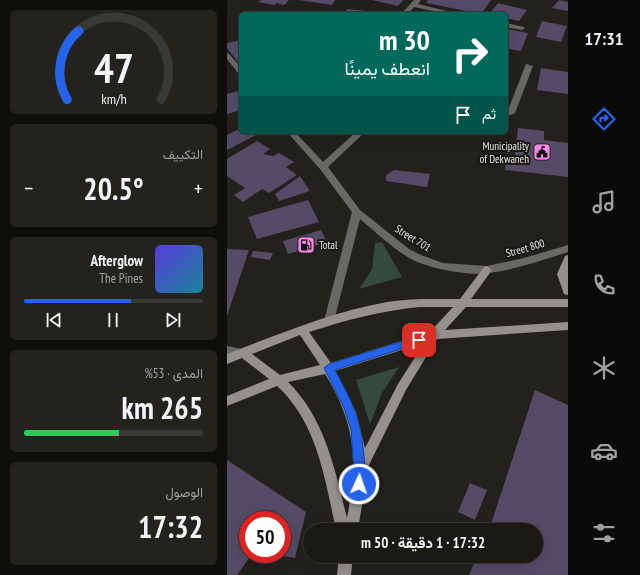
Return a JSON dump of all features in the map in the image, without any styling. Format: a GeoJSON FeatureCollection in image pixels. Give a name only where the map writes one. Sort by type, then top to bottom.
{"type":"FeatureCollection","features":[{"type":"Feature","properties":{"kind":"main road"},"geometry":{"type":"LineString","coordinates":[[568,259],[562,274],[568,290]]}},
{"type":"Feature","properties":{"kind":"main road"},"geometry":{"type":"LineString","coordinates":[[360,470],[402,387],[434,335],[463,303],[487,270]]}},
{"type":"Feature","properties":{"kind":"main road"},"geometry":{"type":"LineString","coordinates":[[227,359],[329,321],[388,306],[419,303],[568,303]]}},
{"type":"Feature","properties":{"kind":"main road"},"geometry":{"type":"LineString","coordinates":[[227,402],[279,380],[329,368],[434,335],[568,326]]}},
{"type":"Feature","properties":{"kind":"main road"},"geometry":{"type":"LineString","coordinates":[[302,330],[329,368],[349,407],[355,424],[360,470],[352,523]]}},
{"type":"Feature","properties":{"kind":"main road"},"geometry":{"type":"LineString","coordinates":[[243,353],[279,380],[296,398],[312,422],[320,442],[341,523]]}},
{"type":"Feature","properties":{"kind":"main road"},"geometry":{"type":"LineString","coordinates":[[344,575],[345,563]]}},
{"type":"Feature","properties":{"kind":"street"},"geometry":{"type":"LineString","coordinates":[[406,12],[415,2],[449,12]]}},
{"type":"Feature","properties":{"kind":"street"},"geometry":{"type":"LineString","coordinates":[[508,25],[522,28]]}},
{"type":"Feature","properties":{"kind":"street"},"geometry":{"type":"LineString","coordinates":[[227,55],[239,69]]}},
{"type":"Feature","properties":{"kind":"street"},"geometry":{"type":"LineString","coordinates":[[508,112],[511,113],[529,66]]}},
{"type":"Feature","properties":{"kind":"street","name":"Street 701"},"geometry":{"type":"LineString","coordinates":[[293,134],[323,167],[357,212],[406,251],[418,258],[442,267],[487,270]]}},
{"type":"Feature","properties":{"kind":"street"},"geometry":{"type":"LineString","coordinates":[[323,167],[359,134]]}},
{"type":"Feature","properties":{"kind":"street"},"geometry":{"type":"LineString","coordinates":[[329,321],[357,212]]}},
{"type":"Feature","properties":{"kind":"street","name":"Street 800"},"geometry":{"type":"LineString","coordinates":[[487,270],[524,262],[568,248]]}},
{"type":"Feature","properties":{"kind":"street"},"geometry":{"type":"LineString","coordinates":[[227,350],[243,353]]}},
{"type":"Feature","properties":{"kind":"green space"},"geometry":{"type":"Polygon","coordinates":[[[382,242],[402,277],[359,289],[372,269],[375,243],[382,242]]]}},
{"type":"Feature","properties":{"kind":"green space"},"geometry":{"type":"Polygon","coordinates":[[[399,367],[382,393],[370,424],[356,380],[399,367]]]}},
{"type":"Feature","properties":{"kind":"building"},"geometry":{"type":"Polygon","coordinates":[[[261,0],[289,0],[284,5],[277,3],[274,5],[258,2],[261,0]]]}},
{"type":"Feature","properties":{"kind":"building"},"geometry":{"type":"Polygon","coordinates":[[[299,0],[335,0],[332,5],[299,0]]]}},
{"type":"Feature","properties":{"kind":"building"},"geometry":{"type":"Polygon","coordinates":[[[372,0],[403,0],[398,6],[372,0]]]}},
{"type":"Feature","properties":{"kind":"building"},"geometry":{"type":"Polygon","coordinates":[[[428,0],[491,0],[482,12],[471,12],[426,3],[428,0]]]}},
{"type":"Feature","properties":{"kind":"building"},"geometry":{"type":"Polygon","coordinates":[[[559,0],[568,2],[568,11],[552,8],[559,0]]]}},
{"type":"Feature","properties":{"kind":"building"},"geometry":{"type":"Polygon","coordinates":[[[498,3],[527,10],[519,21],[508,18],[508,12],[491,12],[498,3]]]}},
{"type":"Feature","properties":{"kind":"building"},"geometry":{"type":"Polygon","coordinates":[[[347,9],[376,12],[345,12],[347,9]]]}},
{"type":"Feature","properties":{"kind":"building"},"geometry":{"type":"Polygon","coordinates":[[[542,21],[567,26],[561,42],[536,37],[542,21]]]}},
{"type":"Feature","properties":{"kind":"building"},"geometry":{"type":"Polygon","coordinates":[[[508,29],[528,33],[521,51],[508,48],[508,29]]]}},
{"type":"Feature","properties":{"kind":"building"},"geometry":{"type":"Polygon","coordinates":[[[239,40],[239,63],[227,48],[227,43],[239,40]]]}},
{"type":"Feature","properties":{"kind":"building"},"geometry":{"type":"Polygon","coordinates":[[[541,68],[568,72],[568,94],[537,90],[541,68]]]}},
{"type":"Feature","properties":{"kind":"building"},"geometry":{"type":"Polygon","coordinates":[[[238,91],[239,111],[227,114],[227,94],[238,91]]]}},
{"type":"Feature","properties":{"kind":"building","name":"Municipality of Dekwaneh"},"geometry":{"type":"Polygon","coordinates":[[[518,128],[544,131],[544,140],[568,143],[568,177],[505,170],[506,162],[514,163],[518,128]]]}},
{"type":"Feature","properties":{"kind":"building"},"geometry":{"type":"Polygon","coordinates":[[[239,129],[239,134],[258,134],[227,150],[227,135],[239,129]]]}},
{"type":"Feature","properties":{"kind":"building"},"geometry":{"type":"Polygon","coordinates":[[[257,141],[270,149],[263,154],[273,156],[279,153],[294,162],[286,167],[297,175],[269,193],[262,189],[243,202],[234,195],[245,188],[227,176],[227,159],[257,141]]]}},
{"type":"Feature","properties":{"kind":"building"},"geometry":{"type":"Polygon","coordinates":[[[394,170],[430,174],[427,187],[386,181],[386,175],[394,170]]]}},
{"type":"Feature","properties":{"kind":"building"},"geometry":{"type":"Polygon","coordinates":[[[300,176],[310,191],[279,201],[275,194],[300,176]]]}},
{"type":"Feature","properties":{"kind":"building"},"geometry":{"type":"Polygon","coordinates":[[[308,200],[319,222],[257,239],[248,217],[308,200]]]}},
{"type":"Feature","properties":{"kind":"building"},"geometry":{"type":"Polygon","coordinates":[[[321,230],[327,242],[288,254],[283,241],[321,230]]]}},
{"type":"Feature","properties":{"kind":"building"},"geometry":{"type":"Polygon","coordinates":[[[227,249],[249,250],[227,316],[227,249]]]}},
{"type":"Feature","properties":{"kind":"building"},"geometry":{"type":"Polygon","coordinates":[[[253,251],[273,253],[270,260],[251,257],[253,251]]]}},
{"type":"Feature","properties":{"kind":"building"},"geometry":{"type":"Polygon","coordinates":[[[535,390],[568,405],[568,575],[469,575],[474,563],[543,563],[543,523],[491,523],[535,390]]]}},
{"type":"Feature","properties":{"kind":"building"},"geometry":{"type":"Polygon","coordinates":[[[227,460],[306,512],[295,558],[291,557],[291,511],[239,511],[239,563],[246,563],[237,575],[227,575],[227,460]]]}},
{"type":"Feature","properties":{"kind":"building"},"geometry":{"type":"Polygon","coordinates":[[[470,483],[487,490],[475,520],[458,512],[470,483]]]}},
{"type":"Feature","properties":{"kind":"place","name":"Municipality of Dekwaneh"},"geometry":{"type":"Point","coordinates":[542,152]}},
{"type":"Feature","properties":{"kind":"place","name":"Total"},"geometry":{"type":"Point","coordinates":[306,245]}},
{"type":"Feature","properties":{"kind":"route"},"geometry":{"type":"LineString","coordinates":[[359,484],[360,470],[357,430],[349,407],[329,368],[419,340]]}}]}
